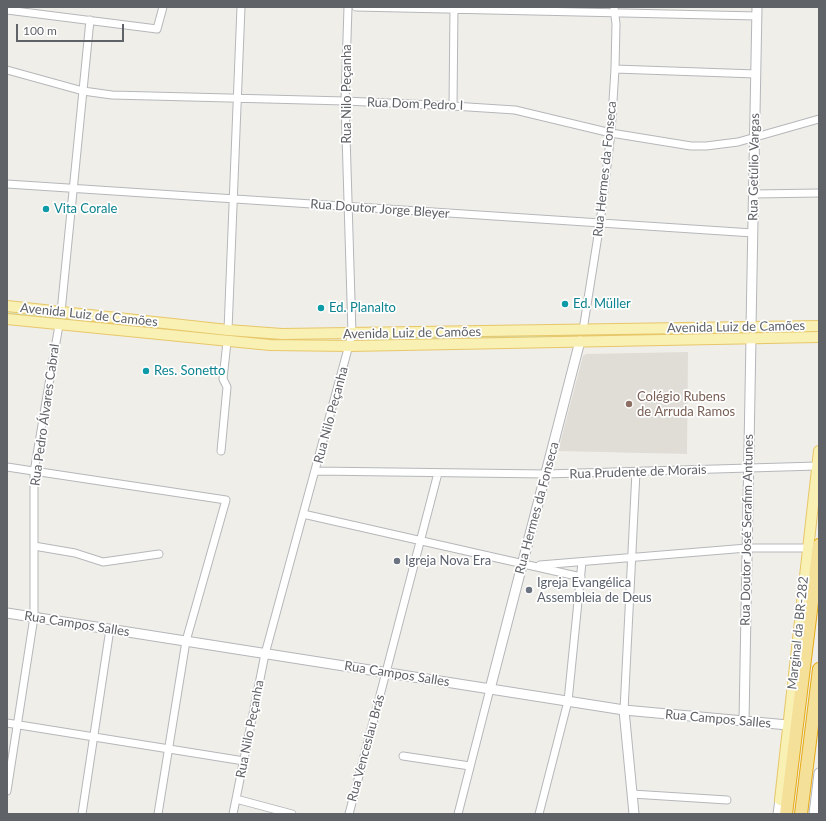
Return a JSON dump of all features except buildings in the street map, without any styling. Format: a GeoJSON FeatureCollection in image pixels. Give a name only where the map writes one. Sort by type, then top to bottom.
{"type":"FeatureCollection","features":[{"type":"Feature","properties":{"kind":"highway"},"geometry":{"type":"LineString","coordinates":[[786,814],[806,654],[813,547]]}},
{"type":"Feature","properties":{"kind":"highway"},"geometry":{"type":"LineString","coordinates":[[792,695],[806,654]]}},
{"type":"Feature","properties":{"kind":"highway"},"geometry":{"type":"LineString","coordinates":[[801,814],[819,670]]}},
{"type":"Feature","properties":{"kind":"highway"},"geometry":{"type":"LineString","coordinates":[[807,767],[819,741]]}},
{"type":"Feature","properties":{"kind":"highway"},"geometry":{"type":"LineString","coordinates":[[779,814],[780,800]]}},
{"type":"Feature","properties":{"kind":"main road","name":"Avenida Luiz de Camões"},"geometry":{"type":"LineString","coordinates":[[7,306],[228,330],[282,334],[819,326]]}},
{"type":"Feature","properties":{"kind":"main road","name":"Avenida Luiz de Camões"},"geometry":{"type":"LineString","coordinates":[[7,319],[270,345],[350,346],[819,337]]}},
{"type":"Feature","properties":{"kind":"main road"},"geometry":{"type":"LineString","coordinates":[[751,327],[751,338]]}},
{"type":"Feature","properties":{"kind":"main road","name":"Marginal da BR-282"},"geometry":{"type":"LineString","coordinates":[[780,800],[788,725],[813,547],[819,451]]}},
{"type":"Feature","properties":{"kind":"street"},"geometry":{"type":"LineString","coordinates":[[7,10],[157,29],[163,7]]}},
{"type":"Feature","properties":{"kind":"street"},"geometry":{"type":"LineString","coordinates":[[228,330],[240,7]]}},
{"type":"Feature","properties":{"kind":"street","name":"Rua Nilo Peçanha"},"geometry":{"type":"LineString","coordinates":[[233,814],[265,654],[350,346],[352,334],[345,101],[348,7]]}},
{"type":"Feature","properties":{"kind":"street"},"geometry":{"type":"LineString","coordinates":[[356,7],[757,12]]}},
{"type":"Feature","properties":{"kind":"street"},"geometry":{"type":"LineString","coordinates":[[452,106],[454,8]]}},
{"type":"Feature","properties":{"kind":"street","name":"Rua Hermes da Fonseca"},"geometry":{"type":"LineString","coordinates":[[583,330],[600,223],[611,133],[615,69],[616,24],[614,10]]}},
{"type":"Feature","properties":{"kind":"street","name":"Rua Getúlio Vargas"},"geometry":{"type":"LineString","coordinates":[[751,327],[757,12]]}},
{"type":"Feature","properties":{"kind":"street"},"geometry":{"type":"LineString","coordinates":[[61,312],[90,20]]}},
{"type":"Feature","properties":{"kind":"street"},"geometry":{"type":"LineString","coordinates":[[615,69],[756,74]]}},
{"type":"Feature","properties":{"kind":"street","name":"Rua Dom Pedro I"},"geometry":{"type":"LineString","coordinates":[[7,70],[83,90],[112,95],[237,100],[345,101],[515,110],[611,133],[691,146],[720,144],[755,137],[819,119]]}},
{"type":"Feature","properties":{"kind":"street","name":"Rua Doutor Jorge Bleyer"},"geometry":{"type":"LineString","coordinates":[[7,184],[753,233]]}},
{"type":"Feature","properties":{"kind":"street"},"geometry":{"type":"LineString","coordinates":[[754,194],[819,193]]}},
{"type":"Feature","properties":{"kind":"street","name":"Rua Pedro Álvares Cabral"},"geometry":{"type":"LineString","coordinates":[[7,791],[34,617],[34,472],[59,325]]}},
{"type":"Feature","properties":{"kind":"street","name":"Rua Doutor José Serafim Antunes"},"geometry":{"type":"LineString","coordinates":[[744,721],[751,338]]}},
{"type":"Feature","properties":{"kind":"street","name":"Rua Hermes da Fonseca"},"geometry":{"type":"LineString","coordinates":[[458,814],[580,341]]}},
{"type":"Feature","properties":{"kind":"street"},"geometry":{"type":"LineString","coordinates":[[221,451],[227,387],[223,380],[228,342]]}},
{"type":"Feature","properties":{"kind":"street","name":"Rua Prudente de Morais"},"geometry":{"type":"LineString","coordinates":[[315,471],[546,474],[817,466]]}},
{"type":"Feature","properties":{"kind":"street"},"geometry":{"type":"LineString","coordinates":[[7,467],[226,500],[186,641],[158,814]]}},
{"type":"Feature","properties":{"kind":"street"},"geometry":{"type":"LineString","coordinates":[[634,814],[624,710],[636,472]]}},
{"type":"Feature","properties":{"kind":"street","name":"Rua Venceslau Brás"},"geometry":{"type":"LineString","coordinates":[[349,814],[438,473]]}},
{"type":"Feature","properties":{"kind":"street"},"geometry":{"type":"LineString","coordinates":[[304,514],[581,576]]}},
{"type":"Feature","properties":{"kind":"street"},"geometry":{"type":"LineString","coordinates":[[34,546],[75,553],[103,562],[159,554]]}},
{"type":"Feature","properties":{"kind":"street"},"geometry":{"type":"LineString","coordinates":[[532,566],[747,548],[813,547]]}},
{"type":"Feature","properties":{"kind":"street"},"geometry":{"type":"LineString","coordinates":[[539,814],[568,701],[582,562]]}},
{"type":"Feature","properties":{"kind":"street","name":"Rua Campos Salles"},"geometry":{"type":"LineString","coordinates":[[7,613],[624,710],[788,725]]}},
{"type":"Feature","properties":{"kind":"street"},"geometry":{"type":"LineString","coordinates":[[82,814],[110,629]]}},
{"type":"Feature","properties":{"kind":"street"},"geometry":{"type":"LineString","coordinates":[[7,723],[244,761]]}},
{"type":"Feature","properties":{"kind":"street"},"geometry":{"type":"LineString","coordinates":[[403,756],[470,766]]}},
{"type":"Feature","properties":{"kind":"street"},"geometry":{"type":"LineString","coordinates":[[814,814],[819,773]]}},
{"type":"Feature","properties":{"kind":"street"},"geometry":{"type":"LineString","coordinates":[[632,794],[727,800]]}},
{"type":"Feature","properties":{"kind":"street"},"geometry":{"type":"LineString","coordinates":[[236,799],[292,814]]}},
{"type":"Feature","properties":{"kind":"shaded area","name":"Colégio Rubens de Arruda Ramos"},"geometry":{"type":"Polygon","coordinates":[[[688,352],[687,454],[558,451],[583,356],[586,354],[688,352]]]}},
{"type":"Feature","properties":{"kind":"green space"},"geometry":{"type":"Polygon","coordinates":[[[7,312],[238,337],[340,341],[285,343],[7,315],[7,312]]]}},
{"type":"Feature","properties":{"kind":"green space"},"geometry":{"type":"Polygon","coordinates":[[[712,332],[694,335],[366,342],[367,339],[416,336],[712,332]]]}},
{"type":"Feature","properties":{"kind":"place","name":"Vita Corale"},"geometry":{"type":"Point","coordinates":[46,209]}},
{"type":"Feature","properties":{"kind":"place","name":"Ed. Müller"},"geometry":{"type":"Point","coordinates":[565,304]}},
{"type":"Feature","properties":{"kind":"place","name":"Ed. Planalto"},"geometry":{"type":"Point","coordinates":[321,308]}},
{"type":"Feature","properties":{"kind":"place","name":"Res. Sonetto"},"geometry":{"type":"Point","coordinates":[146,371]}},
{"type":"Feature","properties":{"kind":"place","name":"Colégio Rubens de Arruda Ramos"},"geometry":{"type":"Point","coordinates":[629,404]}},
{"type":"Feature","properties":{"kind":"place","name":"Igreja Nova Era"},"geometry":{"type":"Point","coordinates":[397,561]}},
{"type":"Feature","properties":{"kind":"place","name":"Igreja Evangélica Assembleia de Deus"},"geometry":{"type":"Point","coordinates":[529,590]}}]}
